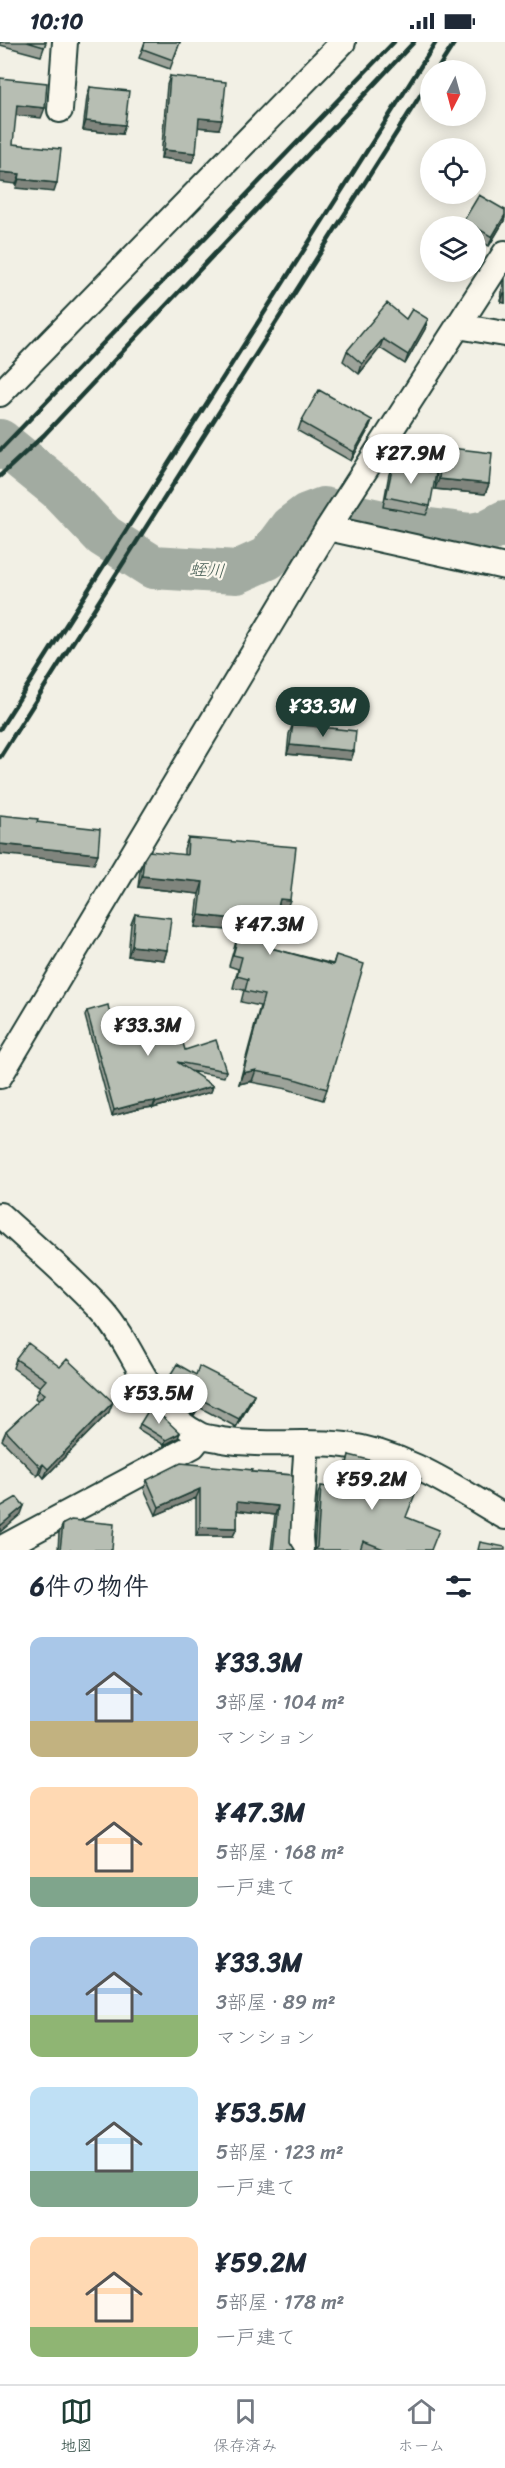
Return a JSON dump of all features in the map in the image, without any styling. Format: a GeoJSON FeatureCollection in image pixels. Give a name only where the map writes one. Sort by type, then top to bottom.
{"type":"FeatureCollection","features":[{"type":"Feature","properties":{"kind":"street"},"geometry":{"type":"LineString","coordinates":[[60,110],[65,42]]}},
{"type":"Feature","properties":{"kind":"street"},"geometry":{"type":"LineString","coordinates":[[0,394],[343,42]]}},
{"type":"Feature","properties":{"kind":"street"},"geometry":{"type":"LineString","coordinates":[[0,1076],[350,494],[505,253]]}},
{"type":"Feature","properties":{"kind":"street"},"geometry":{"type":"LineString","coordinates":[[458,326],[505,334]]}},
{"type":"Feature","properties":{"kind":"street"},"geometry":{"type":"LineString","coordinates":[[331,525],[505,567]]}},
{"type":"Feature","properties":{"kind":"street"},"geometry":{"type":"LineString","coordinates":[[0,1215],[104,1312],[167,1412],[201,1436],[270,1445],[307,1443],[344,1445],[376,1451],[418,1466],[505,1518]]}},
{"type":"Feature","properties":{"kind":"street"},"geometry":{"type":"LineString","coordinates":[[0,1549],[193,1446],[201,1436]]}},
{"type":"Feature","properties":{"kind":"street"},"geometry":{"type":"LineString","coordinates":[[301,1550],[307,1443]]}},
{"type":"Feature","properties":{"kind":"building"},"geometry":{"type":"Polygon","coordinates":[[[27,42],[46,42],[44,47],[27,42]]]}},
{"type":"Feature","properties":{"kind":"building"},"geometry":{"type":"Polygon","coordinates":[[[145,42],[180,42],[173,60],[143,49],[145,42]]]}},
{"type":"Feature","properties":{"kind":"building"},"geometry":{"type":"Polygon","coordinates":[[[170,76],[226,82],[222,120],[199,118],[196,153],[164,150],[170,76]]]}},
{"type":"Feature","properties":{"kind":"building"},"geometry":{"type":"Polygon","coordinates":[[[0,78],[47,83],[45,108],[17,105],[13,144],[61,149],[57,183],[19,179],[20,174],[0,172],[0,78]]]}},
{"type":"Feature","properties":{"kind":"building"},"geometry":{"type":"Polygon","coordinates":[[[90,87],[129,91],[125,125],[86,121],[90,87]]]}},
{"type":"Feature","properties":{"kind":"building"},"geometry":{"type":"Polygon","coordinates":[[[486,199],[505,210],[505,215],[492,237],[486,233],[486,216],[466,216],[474,204],[486,204],[486,199]]]}},
{"type":"Feature","properties":{"kind":"building"},"geometry":{"type":"Polygon","coordinates":[[[387,303],[406,319],[412,309],[428,319],[408,355],[383,339],[362,364],[347,351],[387,303]]]}},
{"type":"Feature","properties":{"kind":"building"},"geometry":{"type":"Polygon","coordinates":[[[319,390],[372,420],[354,452],[301,422],[319,390]]]}},
{"type":"Feature","properties":{"kind":"building"},"geometry":{"type":"Polygon","coordinates":[[[442,447],[492,453],[489,484],[439,479],[442,447]]]}},
{"type":"Feature","properties":{"kind":"building"},"geometry":{"type":"Polygon","coordinates":[[[393,465],[436,473],[430,506],[386,497],[393,465]]]}},
{"type":"Feature","properties":{"kind":"building"},"geometry":{"type":"Polygon","coordinates":[[[293,724],[356,731],[354,751],[290,745],[293,724]]]}},
{"type":"Feature","properties":{"kind":"building"},"geometry":{"type":"Polygon","coordinates":[[[0,815],[38,819],[37,822],[100,829],[98,854],[0,844],[0,815]]]}},
{"type":"Feature","properties":{"kind":"building"},"geometry":{"type":"Polygon","coordinates":[[[188,838],[296,847],[290,900],[280,899],[267,947],[333,965],[336,955],[364,964],[327,1089],[256,1070],[243,1073],[264,995],[245,991],[248,979],[237,976],[242,957],[233,955],[243,920],[199,915],[203,882],[142,876],[144,859],[149,851],[187,855],[188,838]]]}},
{"type":"Feature","properties":{"kind":"building"},"geometry":{"type":"Polygon","coordinates":[[[135,914],[171,918],[167,950],[132,946],[135,914]]]}},
{"type":"Feature","properties":{"kind":"building"},"geometry":{"type":"Polygon","coordinates":[[[108,1005],[110,1015],[143,1008],[147,1022],[175,1015],[185,1050],[216,1040],[226,1071],[177,1062],[213,1086],[155,1103],[155,1101],[140,1103],[114,1110],[87,1011],[108,1005]]]}},
{"type":"Feature","properties":{"kind":"building"},"geometry":{"type":"Polygon","coordinates":[[[28,1343],[60,1367],[67,1359],[113,1402],[48,1469],[43,1464],[40,1467],[6,1431],[45,1394],[38,1389],[46,1380],[16,1359],[28,1343]]]}},
{"type":"Feature","properties":{"kind":"building"},"geometry":{"type":"Polygon","coordinates":[[[177,1364],[196,1375],[199,1366],[254,1394],[239,1419],[202,1400],[197,1407],[194,1405],[169,1377],[177,1364]]]}},
{"type":"Feature","properties":{"kind":"building"},"geometry":{"type":"Polygon","coordinates":[[[151,1406],[180,1433],[166,1440],[140,1424],[151,1406]]]}},
{"type":"Feature","properties":{"kind":"building"},"geometry":{"type":"Polygon","coordinates":[[[349,1455],[373,1461],[421,1479],[406,1517],[439,1530],[431,1550],[386,1550],[363,1541],[360,1550],[314,1550],[317,1547],[321,1486],[341,1489],[349,1455]]]}},
{"type":"Feature","properties":{"kind":"building"},"geometry":{"type":"Polygon","coordinates":[[[181,1463],[293,1475],[290,1542],[295,1550],[273,1550],[278,1506],[237,1502],[237,1528],[200,1527],[200,1489],[159,1507],[147,1480],[181,1463]]]}},
{"type":"Feature","properties":{"kind":"building"},"geometry":{"type":"Polygon","coordinates":[[[17,1497],[24,1506],[0,1526],[0,1507],[17,1497]]]}},
{"type":"Feature","properties":{"kind":"building"},"geometry":{"type":"Polygon","coordinates":[[[71,1520],[114,1524],[112,1550],[60,1550],[63,1524],[71,1520]]]}},
{"type":"Feature","properties":{"kind":"building"},"geometry":{"type":"Polygon","coordinates":[[[480,1542],[505,1547],[505,1550],[478,1550],[480,1542]]]}},
{"type":"Feature","properties":{"kind":"waterway","name":"蛭川"},"geometry":{"type":"LineString","coordinates":[[0,441],[59,489],[104,536],[153,567],[237,572],[268,558],[291,527],[307,515],[323,509],[405,527],[471,535],[486,532],[505,522]]}},
{"type":"Feature","properties":{"kind":"railway"},"geometry":{"type":"LineString","coordinates":[[0,450],[394,42]]}},
{"type":"Feature","properties":{"kind":"railway"},"geometry":{"type":"LineString","coordinates":[[0,476],[44,435],[414,42]]}},
{"type":"Feature","properties":{"kind":"railway"},"geometry":{"type":"LineString","coordinates":[[0,729],[436,42]]}},
{"type":"Feature","properties":{"kind":"railway"},"geometry":{"type":"LineString","coordinates":[[443,60],[455,42]]}},
{"type":"Feature","properties":{"kind":"railway"},"geometry":{"type":"LineString","coordinates":[[0,757],[420,96]]}}]}
